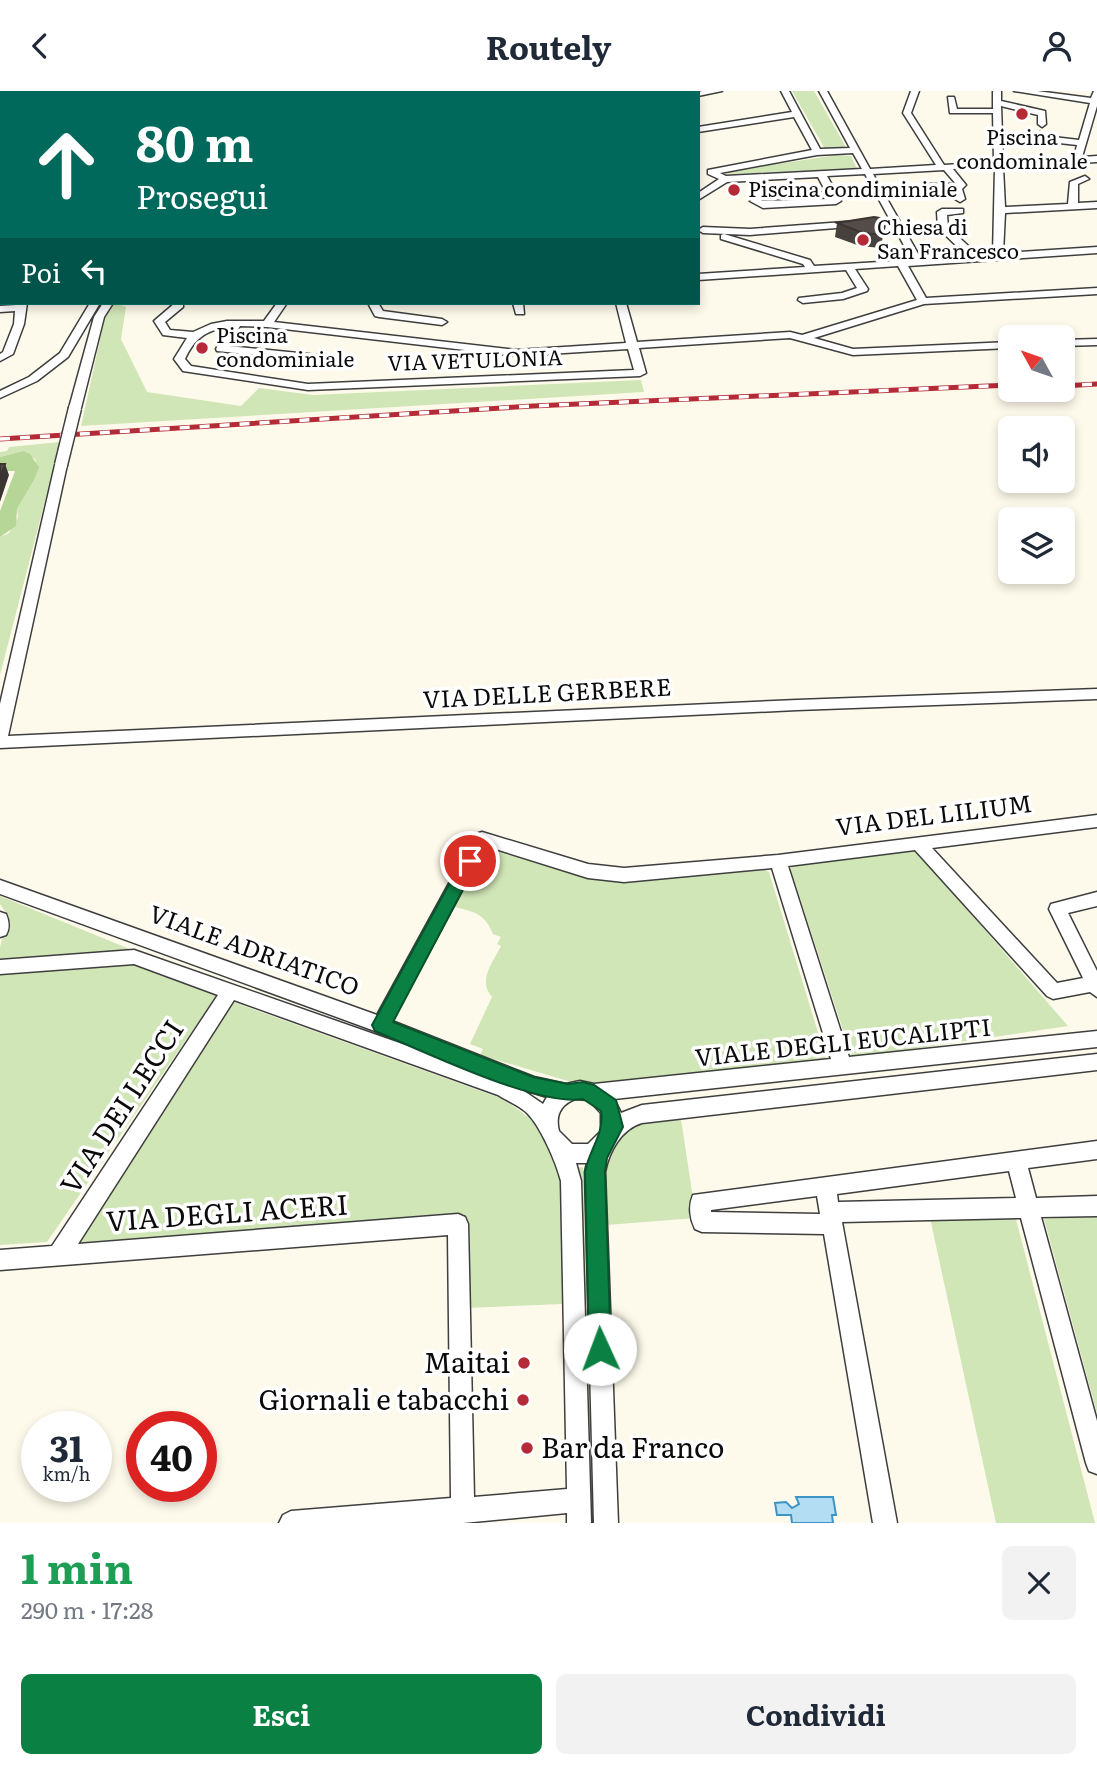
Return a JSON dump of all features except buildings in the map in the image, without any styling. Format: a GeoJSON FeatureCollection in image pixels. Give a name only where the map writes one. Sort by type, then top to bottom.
{"type":"FeatureCollection","features":[{"type":"Feature","properties":{"kind":"street"},"geometry":{"type":"LineString","coordinates":[[700,94],[718,91]]}},
{"type":"Feature","properties":{"kind":"street"},"geometry":{"type":"LineString","coordinates":[[785,91],[817,152]]}},
{"type":"Feature","properties":{"kind":"street"},"geometry":{"type":"LineString","coordinates":[[823,91],[916,258]]}},
{"type":"Feature","properties":{"kind":"street"},"geometry":{"type":"LineString","coordinates":[[915,91],[907,113],[945,168],[961,185],[958,187],[960,199]]}},
{"type":"Feature","properties":{"kind":"street"},"geometry":{"type":"LineString","coordinates":[[997,91],[1000,211],[998,256]]}},
{"type":"Feature","properties":{"kind":"street"},"geometry":{"type":"LineString","coordinates":[[1018,91],[1096,97]]}},
{"type":"Feature","properties":{"kind":"street"},"geometry":{"type":"LineString","coordinates":[[1059,91],[1096,97]]}},
{"type":"Feature","properties":{"kind":"street"},"geometry":{"type":"LineString","coordinates":[[1077,161],[1096,97]]}},
{"type":"Feature","properties":{"kind":"street"},"geometry":{"type":"LineString","coordinates":[[951,99],[952,124]]}},
{"type":"Feature","properties":{"kind":"street"},"geometry":{"type":"LineString","coordinates":[[953,111],[998,107],[1042,113],[1042,124]]}},
{"type":"Feature","properties":{"kind":"street"},"geometry":{"type":"LineString","coordinates":[[700,130],[797,114]]}},
{"type":"Feature","properties":{"kind":"street"},"geometry":{"type":"LineString","coordinates":[[1087,125],[1097,127]]}},
{"type":"Feature","properties":{"kind":"street"},"geometry":{"type":"LineString","coordinates":[[1040,135],[1041,138],[1082,143]]}},
{"type":"Feature","properties":{"kind":"street"},"geometry":{"type":"LineString","coordinates":[[711,172],[817,152],[855,151]]}},
{"type":"Feature","properties":{"kind":"street"},"geometry":{"type":"LineString","coordinates":[[700,169],[725,179],[1097,159]]}},
{"type":"Feature","properties":{"kind":"street"},"geometry":{"type":"LineString","coordinates":[[822,175],[834,198]]}},
{"type":"Feature","properties":{"kind":"street"},"geometry":{"type":"LineString","coordinates":[[700,196],[725,179]]}},
{"type":"Feature","properties":{"kind":"street"},"geometry":{"type":"LineString","coordinates":[[1073,206],[1074,182],[1085,179]]}},
{"type":"Feature","properties":{"kind":"street"},"geometry":{"type":"LineString","coordinates":[[930,187],[958,187]]}},
{"type":"Feature","properties":{"kind":"street"},"geometry":{"type":"LineString","coordinates":[[760,197],[834,198],[763,205],[755,201],[760,197]]}},
{"type":"Feature","properties":{"kind":"street"},"geometry":{"type":"LineString","coordinates":[[1000,211],[1097,205]]}},
{"type":"Feature","properties":{"kind":"street"},"geometry":{"type":"LineString","coordinates":[[960,211],[942,212],[943,228],[975,258]]}},
{"type":"Feature","properties":{"kind":"street"},"geometry":{"type":"LineString","coordinates":[[750,232],[755,220]]}},
{"type":"Feature","properties":{"kind":"street"},"geometry":{"type":"LineString","coordinates":[[881,222],[894,221]]}},
{"type":"Feature","properties":{"kind":"street"},"geometry":{"type":"LineString","coordinates":[[701,229],[750,232],[868,223]]}},
{"type":"Feature","properties":{"kind":"street"},"geometry":{"type":"LineString","coordinates":[[701,229],[809,266],[849,267],[901,263],[916,258]]}},
{"type":"Feature","properties":{"kind":"street"},"geometry":{"type":"LineString","coordinates":[[725,237],[761,254],[765,263],[758,273]]}},
{"type":"Feature","properties":{"kind":"street"},"geometry":{"type":"LineString","coordinates":[[700,276],[916,258],[975,258],[1097,250]]}},
{"type":"Feature","properties":{"kind":"street"},"geometry":{"type":"LineString","coordinates":[[901,263],[923,302]]}},
{"type":"Feature","properties":{"kind":"street"},"geometry":{"type":"LineString","coordinates":[[803,300],[843,296],[863,289],[849,267]]}},
{"type":"Feature","properties":{"kind":"street"},"geometry":{"type":"LineString","coordinates":[[803,338],[923,302],[1097,291]]}},
{"type":"Feature","properties":{"kind":"street"},"geometry":{"type":"LineString","coordinates":[[0,309],[22,305],[19,324],[8,354],[0,358]]}},
{"type":"Feature","properties":{"kind":"street"},"geometry":{"type":"LineString","coordinates":[[267,324],[281,305]]}},
{"type":"Feature","properties":{"kind":"street"},"geometry":{"type":"LineString","coordinates":[[374,305],[379,314],[442,322]]}},
{"type":"Feature","properties":{"kind":"street"},"geometry":{"type":"LineString","coordinates":[[622,305],[633,347]]}},
{"type":"Feature","properties":{"kind":"street"},"geometry":{"type":"LineString","coordinates":[[179,306],[159,321],[167,333],[196,335],[208,325],[267,324],[516,353],[790,335],[853,352],[998,346]]}},
{"type":"Feature","properties":{"kind":"street"},"geometry":{"type":"LineString","coordinates":[[0,395],[33,379],[64,355],[96,309]]}},
{"type":"Feature","properties":{"kind":"street"},"geometry":{"type":"LineString","coordinates":[[0,740],[96,309]]}},
{"type":"Feature","properties":{"kind":"street"},"geometry":{"type":"LineString","coordinates":[[236,323],[221,349],[346,361]]}},
{"type":"Feature","properties":{"kind":"street","name":"VIA VETULONIA"},"geometry":{"type":"LineString","coordinates":[[196,335],[183,347],[179,359],[187,369],[308,387],[640,373],[633,347]]}},
{"type":"Feature","properties":{"kind":"street"},"geometry":{"type":"LineString","coordinates":[[1075,343],[1097,342]]}},
{"type":"Feature","properties":{"kind":"street","name":"VIA DELLE GERBERE"},"geometry":{"type":"LineString","coordinates":[[0,740],[783,705],[1097,694]]}},
{"type":"Feature","properties":{"kind":"street","name":"VIA DEL LILIUM"},"geometry":{"type":"LineString","coordinates":[[381,1025],[482,838],[589,871],[624,875],[778,861],[1097,821]]}},
{"type":"Feature","properties":{"kind":"street"},"geometry":{"type":"LineString","coordinates":[[917,842],[1054,991],[1096,987],[1057,909],[1097,899]]}},
{"type":"Feature","properties":{"kind":"street"},"geometry":{"type":"LineString","coordinates":[[778,861],[843,1067]]}},
{"type":"Feature","properties":{"kind":"street","name":"VIALE ADRIATICO"},"geometry":{"type":"LineString","coordinates":[[0,887],[381,1025],[533,1085],[568,1093]]}},
{"type":"Feature","properties":{"kind":"street"},"geometry":{"type":"LineString","coordinates":[[0,919],[0,930]]}},
{"type":"Feature","properties":{"kind":"street","name":"VIALE ADRIATICO"},"geometry":{"type":"LineString","coordinates":[[0,967],[134,957],[504,1089],[533,1106],[548,1127]]}},
{"type":"Feature","properties":{"kind":"street","name":"VIA DEI LECCI"},"geometry":{"type":"LineString","coordinates":[[59,1254],[231,991]]}},
{"type":"Feature","properties":{"kind":"street","name":"VIALE DEGLI EUCALIPTI"},"geometry":{"type":"LineString","coordinates":[[594,1093],[1097,1039]]}},
{"type":"Feature","properties":{"kind":"street","name":"VIALE DEGLI EUCALIPTI"},"geometry":{"type":"LineString","coordinates":[[607,1141],[629,1118],[642,1114],[1097,1062]]}},
{"type":"Feature","properties":{"kind":"street"},"geometry":{"type":"LineString","coordinates":[[606,1523],[595,1172],[597,1157],[607,1141],[614,1117],[610,1107],[594,1093],[583,1091],[568,1093],[554,1102],[548,1111],[548,1127],[553,1141],[562,1148],[583,1153],[607,1141]]}},
{"type":"Feature","properties":{"kind":"street"},"geometry":{"type":"LineString","coordinates":[[291,1523],[463,1511],[579,1511],[571,1181],[562,1148]]}},
{"type":"Feature","properties":{"kind":"street"},"geometry":{"type":"LineString","coordinates":[[1097,1150],[826,1188],[701,1202],[702,1221],[786,1223],[1029,1207],[1097,1206]]}},
{"type":"Feature","properties":{"kind":"street"},"geometry":{"type":"LineString","coordinates":[[1016,1161],[1097,1463]]}},
{"type":"Feature","properties":{"kind":"street"},"geometry":{"type":"LineString","coordinates":[[826,1188],[886,1523]]}},
{"type":"Feature","properties":{"kind":"street"},"geometry":{"type":"LineString","coordinates":[[780,1193],[786,1223]]}},
{"type":"Feature","properties":{"kind":"street","name":"VIA DEGLI ACERI"},"geometry":{"type":"LineString","coordinates":[[0,1260],[458,1224],[463,1511]]}},
{"type":"Feature","properties":{"kind":"green space"},"geometry":{"type":"Polygon","coordinates":[[[792,91],[814,91],[846,147],[825,149],[792,91]]]}},
{"type":"Feature","properties":{"kind":"green space"},"geometry":{"type":"Polygon","coordinates":[[[837,155],[851,156],[857,169],[726,174],[738,170],[837,155]]]}},
{"type":"Feature","properties":{"kind":"green space"},"geometry":{"type":"Polygon","coordinates":[[[112,305],[126,307],[121,339],[147,392],[241,406],[259,388],[313,395],[641,380],[644,392],[81,426],[105,317],[112,305]]]}},
{"type":"Feature","properties":{"kind":"green space"},"geometry":{"type":"Polygon","coordinates":[[[60,442],[0,675],[0,537],[9,533],[18,517],[17,509],[34,480],[36,460],[23,451],[0,457],[0,452],[7,451],[9,447],[60,442]]]}},
{"type":"Feature","properties":{"kind":"green space"},"geometry":{"type":"Polygon","coordinates":[[[23,451],[30,454],[39,467],[17,509],[16,526],[0,537],[0,511],[15,471],[0,471],[0,457],[23,451]]]}},
{"type":"Feature","properties":{"kind":"green space"},"geometry":{"type":"Polygon","coordinates":[[[913,847],[1068,1026],[852,1058],[791,870],[792,865],[913,847]]]}},
{"type":"Feature","properties":{"kind":"green space"},"geometry":{"type":"Polygon","coordinates":[[[490,848],[581,875],[623,881],[763,869],[769,872],[827,1062],[612,1085],[571,1082],[480,1055],[483,1049],[470,1044],[492,997],[486,985],[486,978],[501,946],[497,944],[501,937],[493,934],[478,915],[455,907],[484,852],[490,848]]]}},
{"type":"Feature","properties":{"kind":"green space"},"geometry":{"type":"Polygon","coordinates":[[[0,896],[137,952],[112,951],[0,962],[0,947],[8,916],[0,904],[0,896]]]}},
{"type":"Feature","properties":{"kind":"green space"},"geometry":{"type":"Polygon","coordinates":[[[118,963],[137,966],[217,995],[47,1242],[0,1245],[0,975],[118,963]]]}},
{"type":"Feature","properties":{"kind":"green space"},"geometry":{"type":"Polygon","coordinates":[[[233,1002],[503,1099],[530,1119],[544,1134],[553,1151],[562,1193],[562,1304],[467,1308],[464,1214],[75,1243],[233,1002]]]}},
{"type":"Feature","properties":{"kind":"green space"},"geometry":{"type":"Polygon","coordinates":[[[681,1119],[696,1218],[607,1225],[604,1182],[609,1153],[615,1140],[624,1130],[637,1123],[681,1119]]]}},
{"type":"Feature","properties":{"kind":"green space"},"geometry":{"type":"Polygon","coordinates":[[[583,1167],[595,1523],[587,1523],[577,1168],[583,1167]]]}},
{"type":"Feature","properties":{"kind":"green space"},"geometry":{"type":"Polygon","coordinates":[[[1097,1216],[1097,1413],[1044,1219],[1097,1216]]]}},
{"type":"Feature","properties":{"kind":"green space"},"geometry":{"type":"Polygon","coordinates":[[[930,1218],[1016,1219],[1095,1523],[996,1523],[930,1218]]]}},
{"type":"Feature","properties":{"kind":"water"},"geometry":{"type":"Polygon","coordinates":[[[796,1497],[833,1497],[836,1515],[832,1515],[833,1523],[792,1523],[791,1515],[777,1515],[775,1503],[786,1502],[792,1508],[799,1504],[796,1497]]]}},
{"type":"Feature","properties":{"kind":"railway"},"geometry":{"type":"LineString","coordinates":[[1075,385],[1097,384]]}},
{"type":"Feature","properties":{"kind":"railway"},"geometry":{"type":"LineString","coordinates":[[0,439],[533,406],[998,386]]}},
{"type":"Feature","properties":{"kind":"place","name":"Piscina condominale"},"geometry":{"type":"Point","coordinates":[1022,114]}},
{"type":"Feature","properties":{"kind":"place","name":"Piscina condiminiale"},"geometry":{"type":"Point","coordinates":[734,190]}},
{"type":"Feature","properties":{"kind":"place","name":"Chiesa di San Francesco"},"geometry":{"type":"Point","coordinates":[863,240]}},
{"type":"Feature","properties":{"kind":"place","name":"Piscina condominiale"},"geometry":{"type":"Point","coordinates":[202,348]}},
{"type":"Feature","properties":{"kind":"place","name":"Maitai"},"geometry":{"type":"Point","coordinates":[524,1363]}},
{"type":"Feature","properties":{"kind":"place","name":"Giornali e tabacchi"},"geometry":{"type":"Point","coordinates":[523,1400]}},
{"type":"Feature","properties":{"kind":"place","name":"Bar da Franco"},"geometry":{"type":"Point","coordinates":[527,1448]}},
{"type":"Feature","properties":{"kind":"route"},"geometry":{"type":"LineString","coordinates":[[470,861],[381,1025],[547,1090],[594,1093],[610,1107],[614,1127],[595,1165],[600,1349]]}}]}
